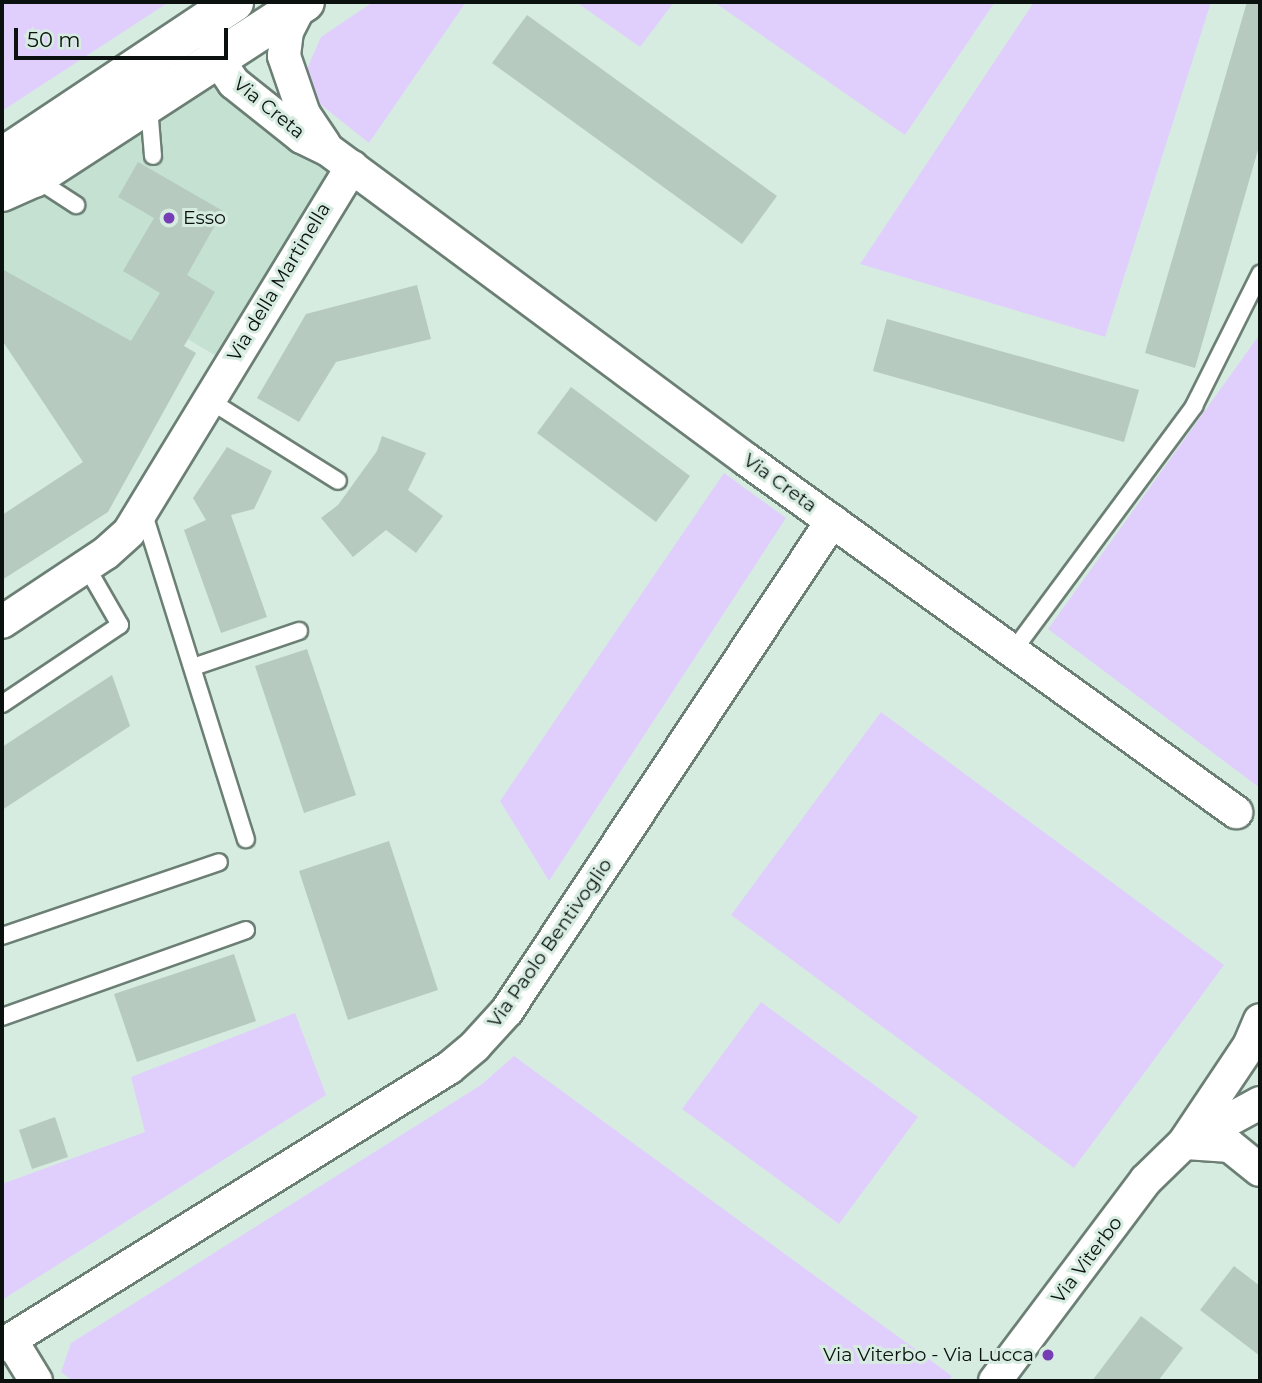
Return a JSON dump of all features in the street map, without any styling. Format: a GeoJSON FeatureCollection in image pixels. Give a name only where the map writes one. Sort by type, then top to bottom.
{"type":"FeatureCollection","features":[{"type":"Feature","properties":{"kind":"street"},"geometry":{"type":"LineString","coordinates":[[223,10],[15,149],[18,185],[149,104],[303,2]]}},
{"type":"Feature","properties":{"kind":"street","name":"Via Creta"},"geometry":{"type":"LineString","coordinates":[[303,2],[287,31],[284,56],[304,114],[340,158]]}},
{"type":"Feature","properties":{"kind":"street"},"geometry":{"type":"LineString","coordinates":[[217,58],[223,10]]}},
{"type":"Feature","properties":{"kind":"street","name":"Via Creta"},"geometry":{"type":"LineString","coordinates":[[217,58],[234,83],[302,138],[340,158],[832,521],[1236,812]]}},
{"type":"Feature","properties":{"kind":"street"},"geometry":{"type":"LineString","coordinates":[[117,83],[149,104]]}},
{"type":"Feature","properties":{"kind":"street","name":"Via della Martinella"},"geometry":{"type":"LineString","coordinates":[[2,622],[86,566],[130,532],[209,400],[340,158]]}},
{"type":"Feature","properties":{"kind":"street","name":"Via Paolo Bentivoglio"},"geometry":{"type":"LineString","coordinates":[[6,1342],[449,1068],[475,1046],[515,999],[817,549],[832,521]]}},
{"type":"Feature","properties":{"kind":"street","name":"Via Viterbo"},"geometry":{"type":"LineString","coordinates":[[995,1381],[1146,1180],[1184,1143],[1257,1034]]}},
{"type":"Feature","properties":{"kind":"street","name":"Via Viterbo"},"geometry":{"type":"LineString","coordinates":[[1184,1143],[1260,1103]]}},
{"type":"Feature","properties":{"kind":"street"},"geometry":{"type":"LineString","coordinates":[[1184,1143],[1230,1146],[1260,1170]]}},
{"type":"Feature","properties":{"kind":"street"},"geometry":{"type":"LineString","coordinates":[[6,1342],[36,1381]]}},
{"type":"Feature","properties":{"kind":"lane"},"geometry":{"type":"LineString","coordinates":[[149,104],[153,156]]}},
{"type":"Feature","properties":{"kind":"lane"},"geometry":{"type":"LineString","coordinates":[[18,185],[76,205]]}},
{"type":"Feature","properties":{"kind":"lane"},"geometry":{"type":"LineString","coordinates":[[1013,651],[1194,406],[1260,274]]}},
{"type":"Feature","properties":{"kind":"lane"},"geometry":{"type":"LineString","coordinates":[[209,400],[338,481]]}},
{"type":"Feature","properties":{"kind":"lane"},"geometry":{"type":"LineString","coordinates":[[142,508],[246,839]]}},
{"type":"Feature","properties":{"kind":"lane"},"geometry":{"type":"LineString","coordinates":[[2,704],[120,625],[86,566]]}},
{"type":"Feature","properties":{"kind":"lane"},"geometry":{"type":"LineString","coordinates":[[193,667],[299,631]]}},
{"type":"Feature","properties":{"kind":"lane"},"geometry":{"type":"LineString","coordinates":[[2,936],[219,862]]}},
{"type":"Feature","properties":{"kind":"lane"},"geometry":{"type":"LineString","coordinates":[[2,1017],[246,930]]}},
{"type":"Feature","properties":{"kind":"shaded area"},"geometry":{"type":"Polygon","coordinates":[[[2,2],[169,2],[2,111],[2,2]]]}},
{"type":"Feature","properties":{"kind":"shaded area"},"geometry":{"type":"Polygon","coordinates":[[[373,2],[466,2],[369,143],[320,104],[307,69],[321,37],[373,2]]]}},
{"type":"Feature","properties":{"kind":"shaded area"},"geometry":{"type":"Polygon","coordinates":[[[576,2],[674,2],[640,47],[576,2]]]}},
{"type":"Feature","properties":{"kind":"shaded area"},"geometry":{"type":"Polygon","coordinates":[[[714,2],[995,2],[905,135],[714,2]]]}},
{"type":"Feature","properties":{"kind":"shaded area"},"geometry":{"type":"Polygon","coordinates":[[[1034,2],[1211,2],[1105,337],[860,264],[1034,2]]]}},
{"type":"Feature","properties":{"kind":"shaded area"},"geometry":{"type":"Polygon","coordinates":[[[198,60],[222,94],[248,118],[284,147],[331,173],[223,360],[154,319],[78,454],[2,340],[2,186],[198,60]]]}},
{"type":"Feature","properties":{"kind":"shaded area"},"geometry":{"type":"Polygon","coordinates":[[[1260,334],[1259,691],[1260,788],[1048,629],[1260,334]]]}},
{"type":"Feature","properties":{"kind":"shaded area"},"geometry":{"type":"Polygon","coordinates":[[[724,473],[786,518],[549,881],[500,801],[724,473]]]}},
{"type":"Feature","properties":{"kind":"shaded area"},"geometry":{"type":"Polygon","coordinates":[[[881,712],[1224,965],[1074,1168],[731,915],[881,712]]]}},
{"type":"Feature","properties":{"kind":"shaded area"},"geometry":{"type":"Polygon","coordinates":[[[761,1002],[918,1117],[839,1224],[682,1109],[761,1002]]]}},
{"type":"Feature","properties":{"kind":"shaded area"},"geometry":{"type":"Polygon","coordinates":[[[295,1013],[326,1095],[2,1300],[2,1184],[145,1132],[131,1077],[295,1013]]]}},
{"type":"Feature","properties":{"kind":"shaded area"},"geometry":{"type":"Polygon","coordinates":[[[514,1056],[952,1376],[948,1381],[73,1381],[61,1372],[71,1343],[481,1085],[514,1056]]]}},
{"type":"Feature","properties":{"kind":"building"},"geometry":{"type":"Polygon","coordinates":[[[1247,2],[1260,2],[1260,143],[1195,368],[1145,353],[1247,2]]]}},
{"type":"Feature","properties":{"kind":"building"},"geometry":{"type":"Polygon","coordinates":[[[527,15],[777,196],[742,244],[492,63],[527,15]]]}},
{"type":"Feature","properties":{"kind":"building"},"geometry":{"type":"Polygon","coordinates":[[[138,162],[223,211],[187,275],[215,292],[184,346],[196,353],[108,512],[2,580],[2,515],[83,462],[2,340],[2,269],[131,341],[160,293],[123,271],[154,218],[118,197],[138,162]]]}},
{"type":"Feature","properties":{"kind":"building"},"geometry":{"type":"Polygon","coordinates":[[[417,285],[431,339],[336,362],[299,422],[257,398],[306,314],[417,285]]]}},
{"type":"Feature","properties":{"kind":"building"},"geometry":{"type":"Polygon","coordinates":[[[887,319],[1139,390],[1124,442],[873,371],[887,319]]]}},
{"type":"Feature","properties":{"kind":"building"},"geometry":{"type":"Polygon","coordinates":[[[571,387],[690,476],[656,522],[537,433],[571,387]]]}},
{"type":"Feature","properties":{"kind":"building"},"geometry":{"type":"Polygon","coordinates":[[[382,436],[426,453],[408,490],[443,516],[416,553],[386,530],[353,557],[321,518],[338,505],[377,451],[382,436]]]}},
{"type":"Feature","properties":{"kind":"building"},"geometry":{"type":"Polygon","coordinates":[[[227,447],[272,471],[254,509],[231,515],[267,617],[221,633],[184,530],[206,520],[193,498],[227,447]]]}},
{"type":"Feature","properties":{"kind":"building"},"geometry":{"type":"Polygon","coordinates":[[[307,649],[356,795],[304,813],[255,666],[307,649]]]}},
{"type":"Feature","properties":{"kind":"building"},"geometry":{"type":"Polygon","coordinates":[[[112,675],[130,726],[2,810],[2,747],[112,675]]]}},
{"type":"Feature","properties":{"kind":"building"},"geometry":{"type":"Polygon","coordinates":[[[389,841],[438,990],[348,1020],[299,871],[389,841]]]}},
{"type":"Feature","properties":{"kind":"building"},"geometry":{"type":"Polygon","coordinates":[[[234,954],[256,1021],[137,1062],[114,994],[234,954]]]}},
{"type":"Feature","properties":{"kind":"building"},"geometry":{"type":"Polygon","coordinates":[[[55,1117],[68,1157],[32,1169],[19,1130],[55,1117]]]}},
{"type":"Feature","properties":{"kind":"building"},"geometry":{"type":"Polygon","coordinates":[[[1234,1266],[1260,1286],[1260,1356],[1200,1310],[1234,1266]]]}},
{"type":"Feature","properties":{"kind":"building"},"geometry":{"type":"Polygon","coordinates":[[[1141,1316],[1183,1348],[1158,1381],[1092,1381],[1141,1316]]]}},
{"type":"Feature","properties":{"kind":"place","name":"Esso"},"geometry":{"type":"Point","coordinates":[169,218]}},
{"type":"Feature","properties":{"kind":"place","name":"Via Viterbo - Via Lucca"},"geometry":{"type":"Point","coordinates":[1048,1355]}}]}
